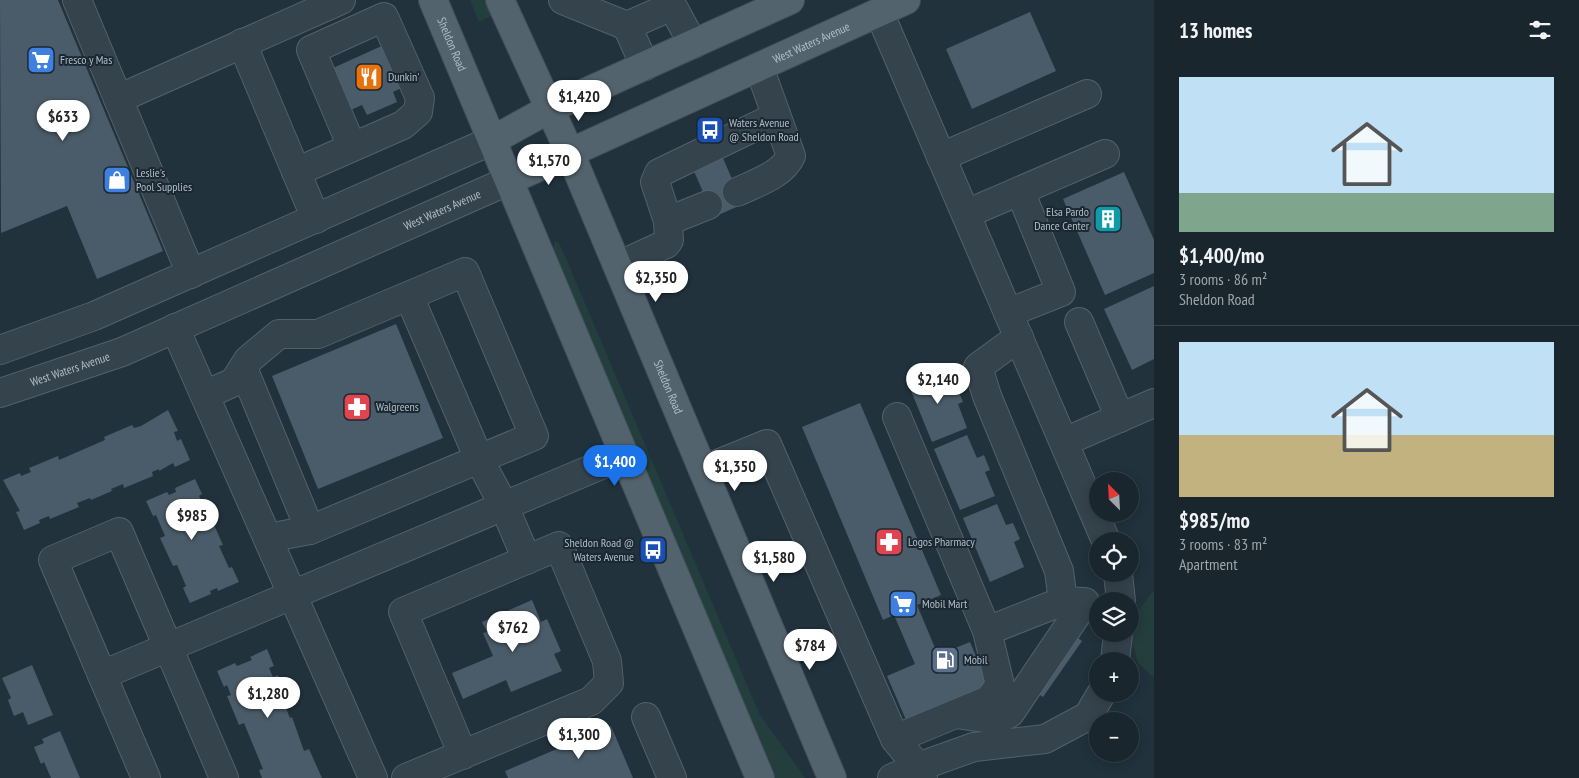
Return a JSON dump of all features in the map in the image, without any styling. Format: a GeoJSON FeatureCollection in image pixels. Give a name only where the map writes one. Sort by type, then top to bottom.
{"type":"FeatureCollection","features":[{"type":"Feature","properties":{"kind":"main road","name":"Sheldon Road"},"geometry":{"type":"LineString","coordinates":[[432,0],[510,180],[760,778]]}},
{"type":"Feature","properties":{"kind":"main road","name":"Sheldon Road"},"geometry":{"type":"LineString","coordinates":[[500,0],[570,153],[832,778]]}},
{"type":"Feature","properties":{"kind":"main road"},"geometry":{"type":"LineString","coordinates":[[493,140],[549,109],[790,0]]}},
{"type":"Feature","properties":{"kind":"main road","name":"West Waters Avenue"},"geometry":{"type":"LineString","coordinates":[[510,180],[906,0]]}},
{"type":"Feature","properties":{"kind":"street"},"geometry":{"type":"LineString","coordinates":[[78,0],[191,274]]}},
{"type":"Feature","properties":{"kind":"street"},"geometry":{"type":"LineString","coordinates":[[118,99],[340,0]]}},
{"type":"Feature","properties":{"kind":"street"},"geometry":{"type":"LineString","coordinates":[[567,1],[613,14],[670,3],[693,44]]}},
{"type":"Feature","properties":{"kind":"street"},"geometry":{"type":"LineString","coordinates":[[879,12],[1102,532]]}},
{"type":"Feature","properties":{"kind":"street"},"geometry":{"type":"LineString","coordinates":[[613,14],[645,66]]}},
{"type":"Feature","properties":{"kind":"street"},"geometry":{"type":"LineString","coordinates":[[296,172],[348,137],[403,125],[418,112],[420,98],[379,16],[332,57],[329,69],[346,112],[348,137]]}},
{"type":"Feature","properties":{"kind":"street"},"geometry":{"type":"LineString","coordinates":[[242,43],[316,219]]}},
{"type":"Feature","properties":{"kind":"street"},"geometry":{"type":"LineString","coordinates":[[738,192],[771,176],[787,164],[791,156],[775,117],[760,67]]}},
{"type":"Feature","properties":{"kind":"street"},"geometry":{"type":"LineString","coordinates":[[941,157],[1087,94]]}},
{"type":"Feature","properties":{"kind":"street"},"geometry":{"type":"LineString","coordinates":[[618,266],[666,244],[669,240],[668,221],[655,182],[659,173],[775,117]]}},
{"type":"Feature","properties":{"kind":"street"},"geometry":{"type":"LineString","coordinates":[[0,349],[94,316],[493,140]]}},
{"type":"Feature","properties":{"kind":"street"},"geometry":{"type":"LineString","coordinates":[[966,214],[1105,154]]}},
{"type":"Feature","properties":{"kind":"street","name":"West Waters Avenue"},"geometry":{"type":"LineString","coordinates":[[0,393],[122,352],[510,180]]}},
{"type":"Feature","properties":{"kind":"street"},"geometry":{"type":"LineString","coordinates":[[1020,191],[1061,292],[1014,325],[978,367],[987,396],[1059,571],[1082,602]]}},
{"type":"Feature","properties":{"kind":"street"},"geometry":{"type":"LineString","coordinates":[[668,221],[708,205]]}},
{"type":"Feature","properties":{"kind":"street"},"geometry":{"type":"LineString","coordinates":[[204,395],[234,382],[248,360],[279,334],[318,334],[465,272],[534,436],[310,530],[268,538]]}},
{"type":"Feature","properties":{"kind":"street"},"geometry":{"type":"LineString","coordinates":[[408,296],[479,459],[504,506],[527,560]]}},
{"type":"Feature","properties":{"kind":"street"},"geometry":{"type":"LineString","coordinates":[[1079,322],[1120,418]]}},
{"type":"Feature","properties":{"kind":"street"},"geometry":{"type":"LineString","coordinates":[[175,328],[373,778]]}},
{"type":"Feature","properties":{"kind":"street"},"geometry":{"type":"LineString","coordinates":[[243,368],[310,530]]}},
{"type":"Feature","properties":{"kind":"street"},"geometry":{"type":"LineString","coordinates":[[1064,442],[1154,403]]}},
{"type":"Feature","properties":{"kind":"street"},"geometry":{"type":"LineString","coordinates":[[895,739],[989,700],[1000,685],[987,631],[897,416]]}},
{"type":"Feature","properties":{"kind":"street"},"geometry":{"type":"LineString","coordinates":[[703,470],[767,444],[895,739],[920,772]]}},
{"type":"Feature","properties":{"kind":"street"},"geometry":{"type":"LineString","coordinates":[[102,675],[625,455]]}},
{"type":"Feature","properties":{"kind":"street"},"geometry":{"type":"LineString","coordinates":[[146,778],[53,560],[119,532],[224,778]]}},
{"type":"Feature","properties":{"kind":"street"},"geometry":{"type":"LineString","coordinates":[[406,778],[463,755],[591,701],[609,684],[607,661],[559,546],[404,612],[463,755]]}},
{"type":"Feature","properties":{"kind":"street"},"geometry":{"type":"LineString","coordinates":[[987,631],[1082,602]]}},
{"type":"Feature","properties":{"kind":"street"},"geometry":{"type":"LineString","coordinates":[[954,714],[998,720],[1010,713],[1082,602]]}},
{"type":"Feature","properties":{"kind":"street"},"geometry":{"type":"LineString","coordinates":[[892,778],[920,772],[974,747],[1045,739],[1088,716],[1096,702]]}},
{"type":"Feature","properties":{"kind":"street"},"geometry":{"type":"LineString","coordinates":[[646,717],[672,778]]}},
{"type":"Feature","properties":{"kind":"green space"},"geometry":{"type":"Polygon","coordinates":[[[470,0],[486,0],[492,16],[479,22],[470,0]]]}},
{"type":"Feature","properties":{"kind":"green space"},"geometry":{"type":"Polygon","coordinates":[[[555,241],[558,242],[562,249],[759,713],[805,778],[769,778],[564,285],[553,248],[555,241]]]}},
{"type":"Feature","properties":{"kind":"green space"},"geometry":{"type":"Polygon","coordinates":[[[1154,590],[1154,678],[1139,664],[1139,652],[1135,652],[1132,642],[1139,642],[1139,610],[1154,590]]]}},
{"type":"Feature","properties":{"kind":"building"},"geometry":{"type":"Polygon","coordinates":[[[0,0],[58,0],[163,251],[97,279],[67,206],[1,233],[0,0]]]}},
{"type":"Feature","properties":{"kind":"building"},"geometry":{"type":"Polygon","coordinates":[[[1030,12],[1056,71],[972,109],[946,49],[1030,12]]]}},
{"type":"Feature","properties":{"kind":"building","name":"Dunkin'"},"geometry":{"type":"Polygon","coordinates":[[[386,44],[404,87],[393,92],[397,102],[367,115],[362,105],[351,110],[333,68],[386,44]]]}},
{"type":"Feature","properties":{"kind":"building"},"geometry":{"type":"Polygon","coordinates":[[[722,156],[743,204],[714,217],[693,169],[722,156]]]}},
{"type":"Feature","properties":{"kind":"building","name":"Elsa Pardo Dance Center"},"geometry":{"type":"Polygon","coordinates":[[[1124,172],[1154,240],[1154,273],[1105,295],[1063,199],[1124,172]]]}},
{"type":"Feature","properties":{"kind":"building"},"geometry":{"type":"Polygon","coordinates":[[[1154,286],[1154,359],[1132,370],[1104,309],[1154,286]]]}},
{"type":"Feature","properties":{"kind":"building","name":"Walgreens"},"geometry":{"type":"Polygon","coordinates":[[[396,324],[443,438],[318,489],[272,376],[396,324]]]}},
{"type":"Feature","properties":{"kind":"building"},"geometry":{"type":"Polygon","coordinates":[[[940,367],[949,390],[957,387],[963,402],[958,404],[967,428],[932,442],[907,381],[940,367]]]}},
{"type":"Feature","properties":{"kind":"building"},"geometry":{"type":"Polygon","coordinates":[[[860,403],[941,595],[917,605],[938,655],[970,642],[988,685],[906,720],[887,676],[915,664],[894,615],[883,620],[802,427],[860,403]]]}},
{"type":"Feature","properties":{"kind":"building"},"geometry":{"type":"Polygon","coordinates":[[[168,410],[178,431],[174,432],[177,441],[181,439],[190,460],[175,467],[173,463],[159,471],[159,469],[152,472],[153,476],[124,488],[123,484],[91,500],[90,498],[77,503],[79,507],[50,519],[49,516],[39,520],[40,523],[24,530],[16,512],[20,511],[3,480],[20,473],[21,476],[31,472],[29,468],[58,456],[59,460],[105,440],[104,437],[132,425],[134,428],[141,426],[168,410]]]}},
{"type":"Feature","properties":{"kind":"building"},"geometry":{"type":"Polygon","coordinates":[[[967,435],[977,458],[984,455],[990,470],[985,472],[995,496],[960,510],[934,449],[967,435]]]}},
{"type":"Feature","properties":{"kind":"building"},"geometry":{"type":"Polygon","coordinates":[[[195,479],[202,494],[199,496],[207,510],[205,510],[208,518],[210,516],[223,545],[219,546],[229,568],[232,567],[239,582],[218,591],[217,588],[210,591],[211,594],[190,603],[183,588],[186,586],[177,565],[173,566],[160,538],[165,536],[156,515],[153,516],[146,501],[167,492],[169,495],[176,492],[175,488],[195,479]]]}},
{"type":"Feature","properties":{"kind":"building"},"geometry":{"type":"Polygon","coordinates":[[[997,504],[1006,525],[1013,523],[1020,539],[1014,542],[1024,567],[990,582],[963,518],[997,504]]]}},
{"type":"Feature","properties":{"kind":"building"},"geometry":{"type":"Polygon","coordinates":[[[532,600],[541,622],[547,619],[561,651],[554,654],[562,671],[511,692],[506,680],[463,699],[452,673],[493,656],[483,633],[487,632],[482,622],[532,600]]]}},
{"type":"Feature","properties":{"kind":"building"},"geometry":{"type":"Polygon","coordinates":[[[1057,623],[1082,641],[1043,697],[1018,680],[1057,623]]]}},
{"type":"Feature","properties":{"kind":"building"},"geometry":{"type":"Polygon","coordinates":[[[267,649],[274,666],[269,668],[273,677],[278,675],[290,704],[285,706],[290,718],[292,717],[304,751],[309,749],[322,778],[262,778],[259,770],[263,769],[244,723],[239,725],[227,696],[231,695],[227,685],[224,687],[217,671],[235,663],[237,666],[252,660],[250,657],[267,649]]]}},
{"type":"Feature","properties":{"kind":"building"},"geometry":{"type":"Polygon","coordinates":[[[32,665],[53,715],[28,725],[23,712],[14,716],[8,700],[11,698],[2,678],[32,665]]]}},
{"type":"Feature","properties":{"kind":"building"},"geometry":{"type":"Polygon","coordinates":[[[611,726],[633,778],[508,778],[505,771],[611,726]]]}},
{"type":"Feature","properties":{"kind":"building"},"geometry":{"type":"Polygon","coordinates":[[[60,731],[80,778],[51,778],[44,762],[41,764],[34,747],[44,743],[42,739],[60,731]]]}},
{"type":"Feature","properties":{"kind":"place","name":"Fresco y Mas"},"geometry":{"type":"Point","coordinates":[41,60]}},
{"type":"Feature","properties":{"kind":"place","name":"Dunkin'"},"geometry":{"type":"Point","coordinates":[369,77]}},
{"type":"Feature","properties":{"kind":"place","name":"Waters Avenue @ Sheldon Road"},"geometry":{"type":"Point","coordinates":[710,130]}},
{"type":"Feature","properties":{"kind":"place","name":"Leslie's Pool Supplies"},"geometry":{"type":"Point","coordinates":[117,180]}},
{"type":"Feature","properties":{"kind":"place","name":"Elsa Pardo Dance Center"},"geometry":{"type":"Point","coordinates":[1108,219]}},
{"type":"Feature","properties":{"kind":"place","name":"Walgreens"},"geometry":{"type":"Point","coordinates":[357,407]}},
{"type":"Feature","properties":{"kind":"place","name":"Logos Pharmacy"},"geometry":{"type":"Point","coordinates":[889,542]}},
{"type":"Feature","properties":{"kind":"place","name":"Sheldon Road @ Waters Avenue"},"geometry":{"type":"Point","coordinates":[653,550]}},
{"type":"Feature","properties":{"kind":"place","name":"Mobil Mart"},"geometry":{"type":"Point","coordinates":[903,604]}},
{"type":"Feature","properties":{"kind":"place","name":"Mobil"},"geometry":{"type":"Point","coordinates":[945,660]}}]}
